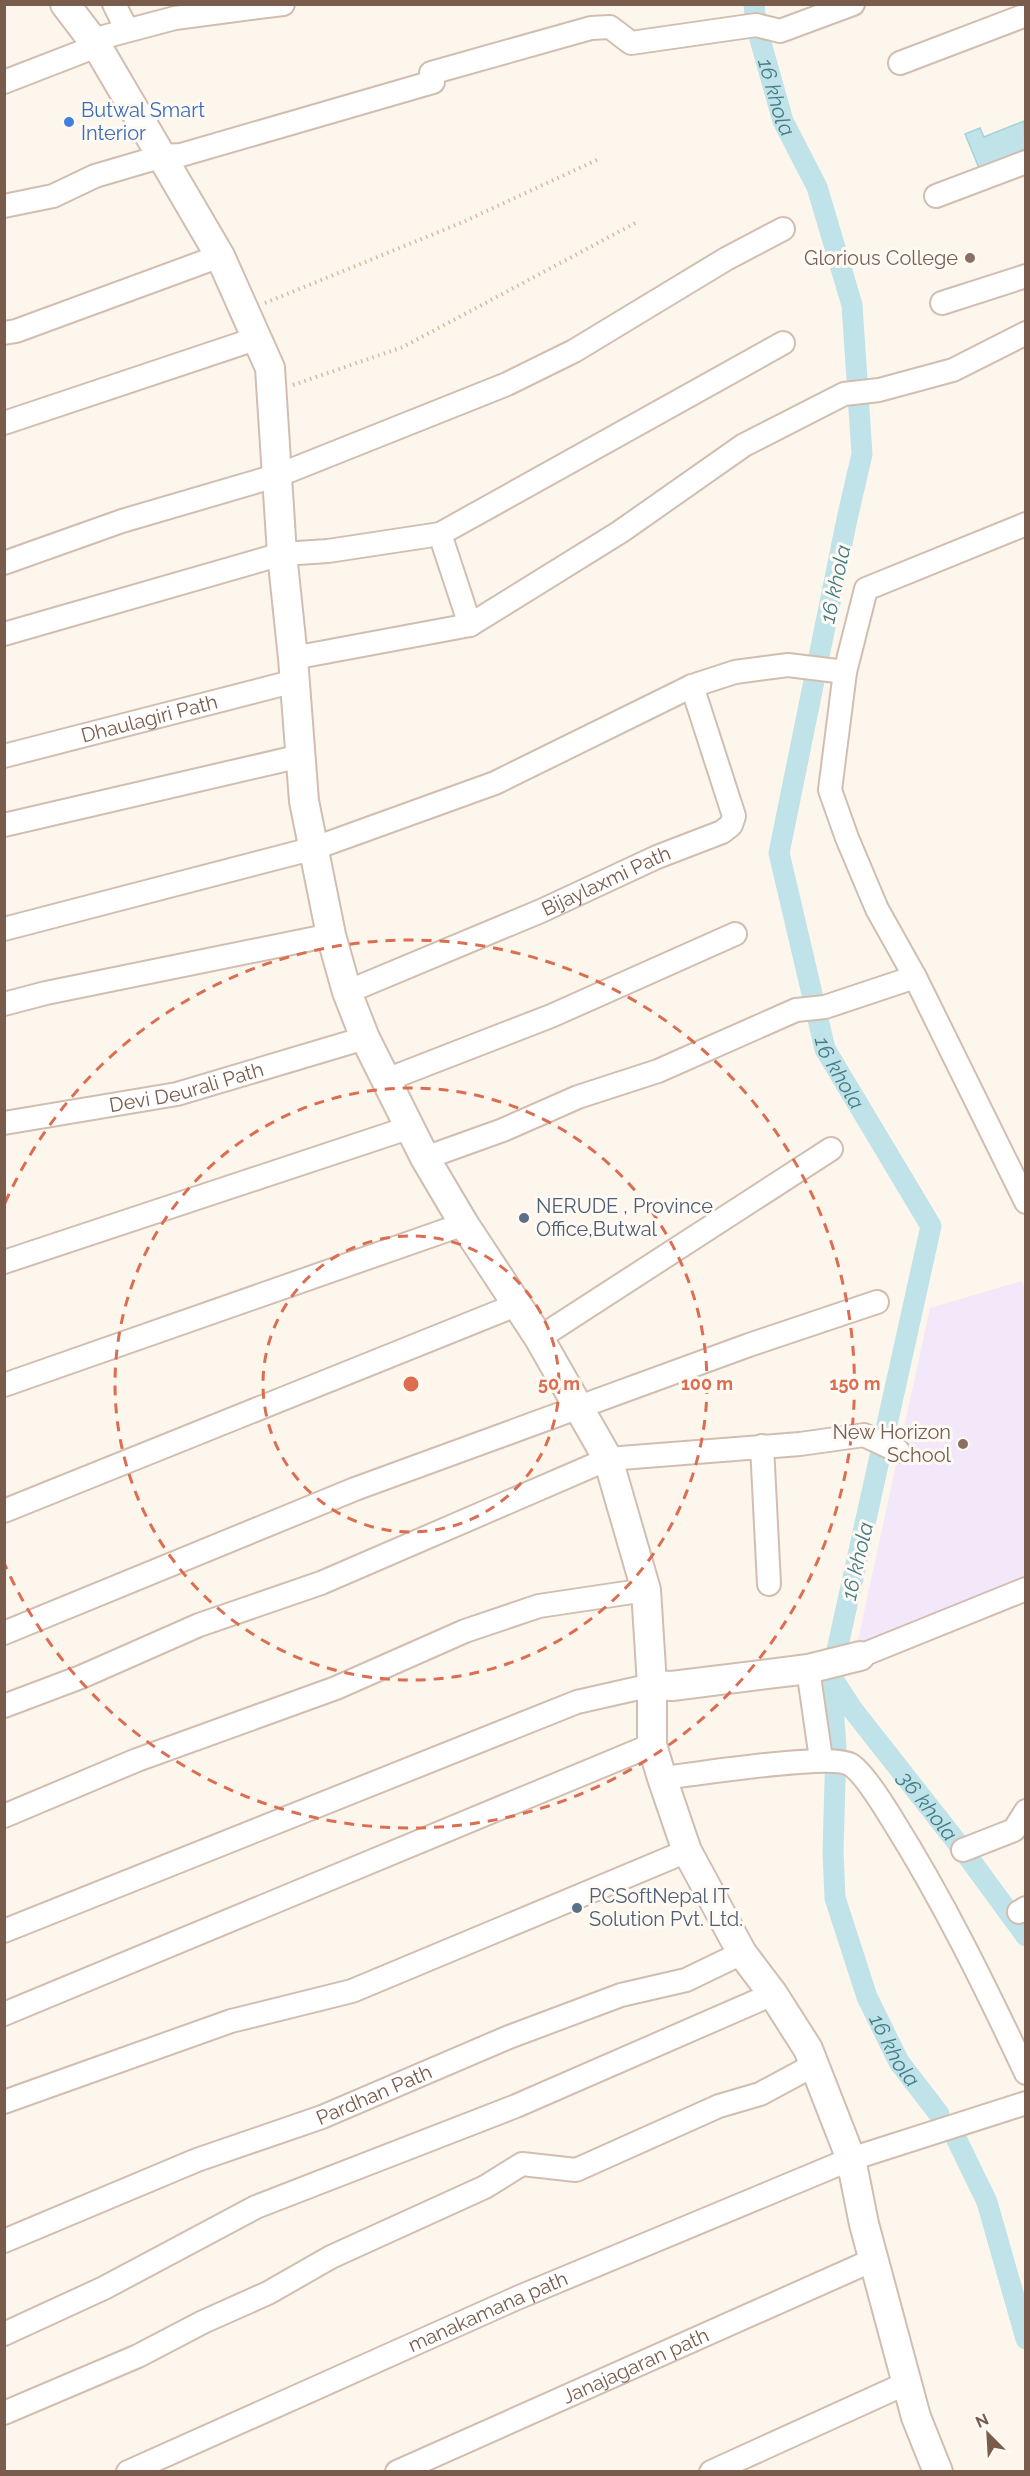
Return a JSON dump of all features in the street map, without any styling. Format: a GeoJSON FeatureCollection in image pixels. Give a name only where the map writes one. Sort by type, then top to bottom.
{"type":"FeatureCollection","features":[{"type":"Feature","properties":{"kind":"street"},"geometry":{"type":"LineString","coordinates":[[65,4],[95,43],[220,256],[270,368],[279,475],[282,554],[304,801],[331,935],[347,992],[365,1038],[408,1128],[464,1224],[539,1338],[608,1459],[646,1590],[652,1685],[652,1745],[662,1778],[687,1851],[742,1953],[773,1994],[808,2049],[851,2159],[873,2260],[916,2417],[938,2472]]}},
{"type":"Feature","properties":{"kind":"street"},"geometry":{"type":"LineString","coordinates":[[114,4],[127,30]]}},
{"type":"Feature","properties":{"kind":"street"},"geometry":{"type":"LineString","coordinates":[[4,82],[127,30],[175,18],[283,4]]}},
{"type":"Feature","properties":{"kind":"street"},"geometry":{"type":"LineString","coordinates":[[4,206],[25,204],[61,194],[86,180],[163,156],[181,155],[433,82],[431,73],[591,28],[610,27],[631,43],[756,25],[780,31],[853,4]]}},
{"type":"Feature","properties":{"kind":"street"},"geometry":{"type":"LineString","coordinates":[[900,63],[1026,15]]}},
{"type":"Feature","properties":{"kind":"street"},"geometry":{"type":"LineString","coordinates":[[936,196],[1026,162]]}},
{"type":"Feature","properties":{"kind":"street"},"geometry":{"type":"LineString","coordinates":[[4,563],[122,521],[279,475],[507,384],[574,351],[726,259],[783,229]]}},
{"type":"Feature","properties":{"kind":"street"},"geometry":{"type":"LineString","coordinates":[[4,333],[16,331],[220,256]]}},
{"type":"Feature","properties":{"kind":"street"},"geometry":{"type":"LineString","coordinates":[[942,303],[1026,276]]}},
{"type":"Feature","properties":{"kind":"street"},"geometry":{"type":"LineString","coordinates":[[440,534],[470,625],[620,532],[744,445],[844,394],[879,390],[953,369],[1026,333]]}},
{"type":"Feature","properties":{"kind":"street"},"geometry":{"type":"LineString","coordinates":[[4,423],[258,338]]}},
{"type":"Feature","properties":{"kind":"street"},"geometry":{"type":"LineString","coordinates":[[4,634],[282,554],[328,551],[440,534],[783,343]]}},
{"type":"Feature","properties":{"kind":"street"},"geometry":{"type":"LineString","coordinates":[[1025,1200],[915,977],[877,909],[847,838],[830,790],[845,672],[866,589],[1026,524]]}},
{"type":"Feature","properties":{"kind":"street","name":"Dhaulagiri Path"},"geometry":{"type":"LineString","coordinates":[[4,756],[294,670],[470,625]]}},
{"type":"Feature","properties":{"kind":"street"},"geometry":{"type":"LineString","coordinates":[[4,929],[315,848],[495,783],[692,686],[735,672],[788,665],[845,672]]}},
{"type":"Feature","properties":{"kind":"street","name":"Bijaylaxmi Path"},"geometry":{"type":"LineString","coordinates":[[347,992],[541,911],[657,857],[722,832],[731,825],[734,816],[692,686]]}},
{"type":"Feature","properties":{"kind":"street"},"geometry":{"type":"LineString","coordinates":[[4,825],[301,756]]}},
{"type":"Feature","properties":{"kind":"street"},"geometry":{"type":"LineString","coordinates":[[387,1080],[551,1016],[735,934]]}},
{"type":"Feature","properties":{"kind":"street"},"geometry":{"type":"LineString","coordinates":[[4,1004],[331,935]]}},
{"type":"Feature","properties":{"kind":"street"},"geometry":{"type":"LineString","coordinates":[[425,1158],[503,1130],[578,1097],[658,1071],[796,1010],[825,1007],[915,977]]}},
{"type":"Feature","properties":{"kind":"street","name":"Devi Deurali Path"},"geometry":{"type":"LineString","coordinates":[[4,1123],[177,1094],[365,1038]]}},
{"type":"Feature","properties":{"kind":"street"},"geometry":{"type":"LineString","coordinates":[[4,1262],[408,1128]]}},
{"type":"Feature","properties":{"kind":"street"},"geometry":{"type":"LineString","coordinates":[[539,1338],[831,1149]]}},
{"type":"Feature","properties":{"kind":"street"},"geometry":{"type":"LineString","coordinates":[[4,1385],[464,1224]]}},
{"type":"Feature","properties":{"kind":"street"},"geometry":{"type":"LineString","coordinates":[[4,1634],[355,1489],[749,1345],[877,1302]]}},
{"type":"Feature","properties":{"kind":"street"},"geometry":{"type":"LineString","coordinates":[[4,1511],[516,1305]]}},
{"type":"Feature","properties":{"kind":"street"},"geometry":{"type":"LineString","coordinates":[[4,1706],[81,1677],[199,1624],[321,1583],[608,1459],[800,1444],[864,1435],[898,1451]]}},
{"type":"Feature","properties":{"kind":"street"},"geometry":{"type":"LineString","coordinates":[[762,1446],[769,1584]]}},
{"type":"Feature","properties":{"kind":"street"},"geometry":{"type":"LineString","coordinates":[[4,1931],[577,1702],[652,1685],[672,1686],[814,1668],[861,1656],[1026,1589]]}},
{"type":"Feature","properties":{"kind":"street"},"geometry":{"type":"LineString","coordinates":[[4,1816],[137,1760],[336,1688],[465,1631],[539,1606],[646,1590]]}},
{"type":"Feature","properties":{"kind":"street"},"geometry":{"type":"LineString","coordinates":[[814,1668],[821,1759]]}},
{"type":"Feature","properties":{"kind":"street"},"geometry":{"type":"LineString","coordinates":[[4,2014],[652,1745]]}},
{"type":"Feature","properties":{"kind":"street"},"geometry":{"type":"LineString","coordinates":[[662,1778],[821,1759],[851,1764],[877,1794],[922,1866],[988,1992],[1026,2073]]}},
{"type":"Feature","properties":{"kind":"street"},"geometry":{"type":"LineString","coordinates":[[963,1850],[1014,1830],[1026,1811]]}},
{"type":"Feature","properties":{"kind":"street"},"geometry":{"type":"LineString","coordinates":[[4,2102],[231,2021],[352,1991],[687,1851]]}},
{"type":"Feature","properties":{"kind":"street","name":"Pardhan Path"},"geometry":{"type":"LineString","coordinates":[[4,2241],[197,2160],[322,2117],[509,2037],[621,1995],[686,1980],[742,1953]]}},
{"type":"Feature","properties":{"kind":"street"},"geometry":{"type":"LineString","coordinates":[[4,2334],[104,2288],[256,2207],[516,2106],[773,1994]]}},
{"type":"Feature","properties":{"kind":"street"},"geometry":{"type":"LineString","coordinates":[[4,2413],[138,2356],[203,2322],[268,2293],[331,2257],[485,2187],[522,2164],[576,2170],[719,2106],[760,2094],[814,2065]]}},
{"type":"Feature","properties":{"kind":"street","name":"manakamana path"},"geometry":{"type":"LineString","coordinates":[[128,2472],[517,2298],[851,2159],[1026,2103]]}},
{"type":"Feature","properties":{"kind":"street","name":"Janajagaran path"},"geometry":{"type":"LineString","coordinates":[[397,2472],[873,2260]]}},
{"type":"Feature","properties":{"kind":"street"},"geometry":{"type":"LineString","coordinates":[[711,2472],[908,2383]]}},
{"type":"Feature","properties":{"kind":"path"},"geometry":{"type":"LineString","coordinates":[[245,311],[321,278],[463,222],[601,159]]}},
{"type":"Feature","properties":{"kind":"path"},"geometry":{"type":"LineString","coordinates":[[272,392],[403,347],[639,221]]}},
{"type":"Feature","properties":{"kind":"shaded area","name":"New Horizon School"},"geometry":{"type":"Polygon","coordinates":[[[1021,1281],[1026,1292],[1025,1581],[856,1649],[930,1308],[1021,1281]]]}},
{"type":"Feature","properties":{"kind":"water"},"geometry":{"type":"Polygon","coordinates":[[[1024,121],[1025,149],[979,168],[965,134],[980,128],[984,137],[1024,121]]]}},
{"type":"Feature","properties":{"kind":"waterway","name":"16 khola"},"geometry":{"type":"LineString","coordinates":[[754,4],[756,25],[783,121],[817,187],[852,305],[862,454],[779,853],[825,1049],[931,1226],[831,1677],[836,1747],[833,1852],[835,1898],[867,1997],[899,2062],[939,2114]]}},
{"type":"Feature","properties":{"kind":"waterway","name":"36 khola"},"geometry":{"type":"LineString","coordinates":[[832,1678],[853,1710],[963,1850],[1026,1936]]}},
{"type":"Feature","properties":{"kind":"waterway","name":"16 khola"},"geometry":{"type":"LineString","coordinates":[[955,2136],[987,2202],[1026,2339]]}},
{"type":"Feature","properties":{"kind":"place","name":"Butwal Smart Interior"},"geometry":{"type":"Point","coordinates":[69,122]}},
{"type":"Feature","properties":{"kind":"place","name":"Glorious College"},"geometry":{"type":"Point","coordinates":[970,258]}},
{"type":"Feature","properties":{"kind":"place","name":"NERUDE , Province Office,Butwal"},"geometry":{"type":"Point","coordinates":[524,1218]}},
{"type":"Feature","properties":{"kind":"place","name":"New Horizon School"},"geometry":{"type":"Point","coordinates":[963,1444]}},
{"type":"Feature","properties":{"kind":"place","name":"PCSoftNepal IT Solution Pvt. Ltd."},"geometry":{"type":"Point","coordinates":[577,1908]}}]}
